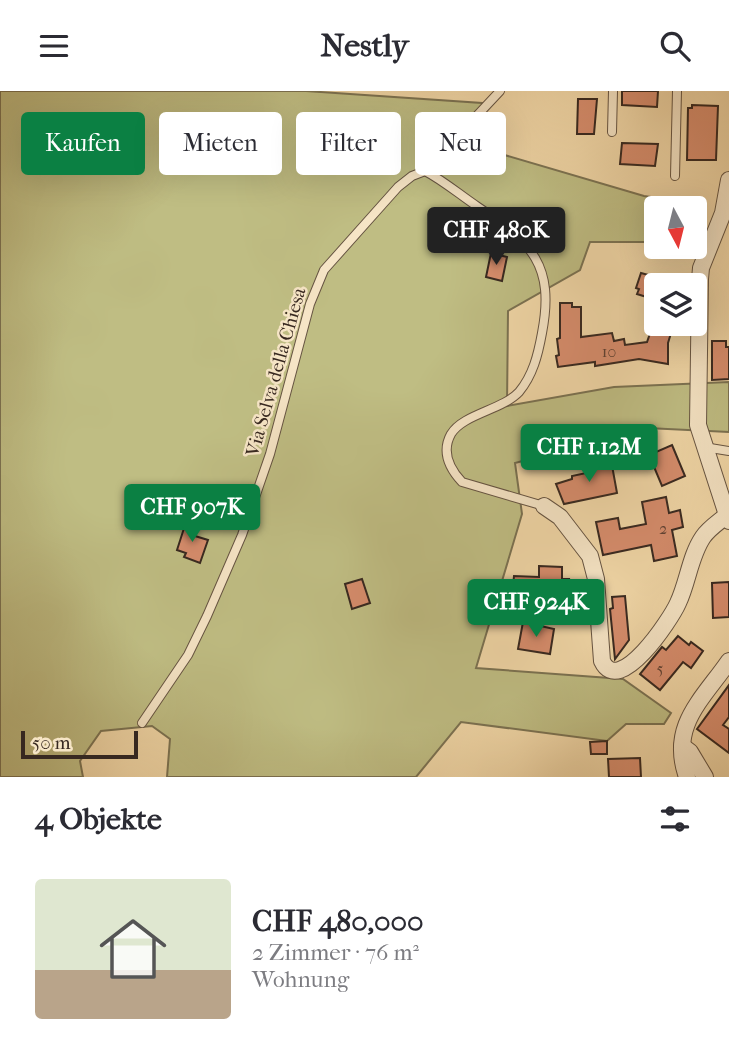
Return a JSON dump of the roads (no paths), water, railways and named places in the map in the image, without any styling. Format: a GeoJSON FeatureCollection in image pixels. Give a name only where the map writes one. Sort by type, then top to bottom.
{"type":"FeatureCollection","features":[{"type":"Feature","properties":{"kind":"street"},"geometry":{"type":"LineString","coordinates":[[544,506],[560,517],[590,557],[596,579],[602,661],[607,669],[623,670],[661,630],[677,605],[699,544],[709,530],[728,518],[697,418],[699,279],[723,213],[729,180]]}},
{"type":"Feature","properties":{"kind":"street"},"geometry":{"type":"LineString","coordinates":[[687,777],[683,765],[684,727],[729,661]]}},
{"type":"Feature","properties":{"kind":"street"},"geometry":{"type":"LineString","coordinates":[[682,746],[690,752],[705,777]]}},
{"type":"Feature","properties":{"kind":"lane","name":"Via Selva della Chiesa"},"geometry":{"type":"LineString","coordinates":[[480,112],[500,91]]}},
{"type":"Feature","properties":{"kind":"lane"},"geometry":{"type":"LineString","coordinates":[[612,132],[613,91]]}},
{"type":"Feature","properties":{"kind":"lane"},"geometry":{"type":"LineString","coordinates":[[675,176],[677,91]]}},
{"type":"Feature","properties":{"kind":"lane","name":"Via Selva della Chiesa"},"geometry":{"type":"LineString","coordinates":[[142,723],[188,655],[242,535],[270,454],[307,315],[324,270],[398,187],[415,175]]}},
{"type":"Feature","properties":{"kind":"lane"},"geometry":{"type":"LineString","coordinates":[[432,175],[509,227],[530,249],[540,265],[546,300],[545,319],[534,367],[515,396],[454,430],[450,435],[446,455],[453,472],[462,481],[544,506]]}},
{"type":"Feature","properties":{"kind":"lane"},"geometry":{"type":"LineString","coordinates":[[704,447],[729,451]]}}]}
